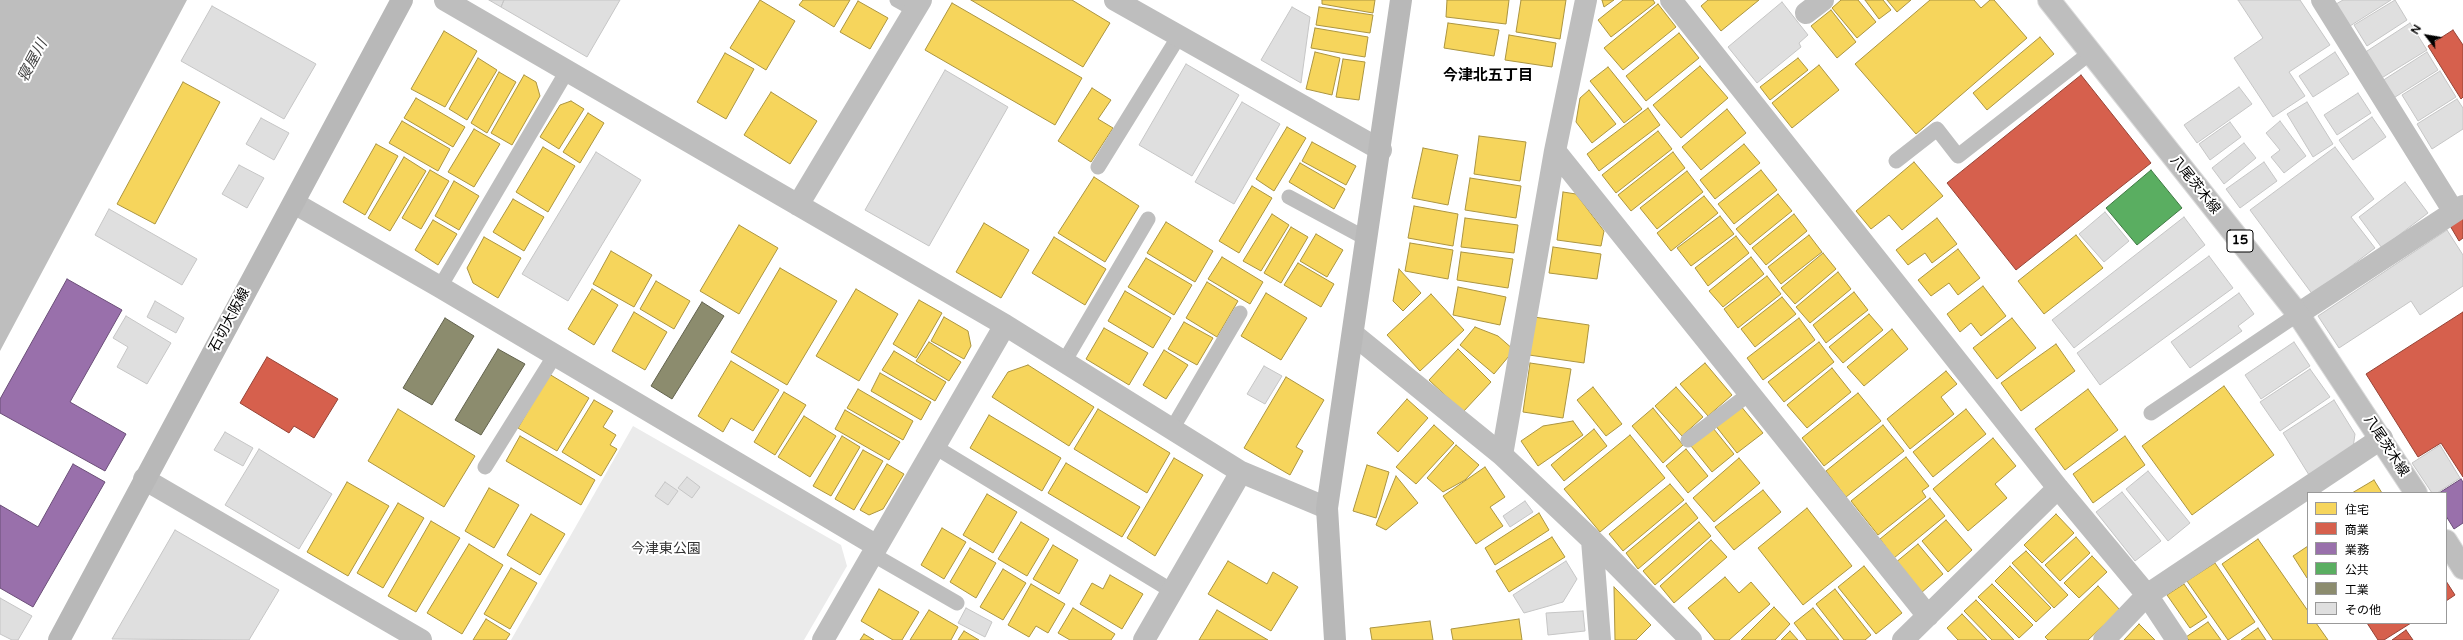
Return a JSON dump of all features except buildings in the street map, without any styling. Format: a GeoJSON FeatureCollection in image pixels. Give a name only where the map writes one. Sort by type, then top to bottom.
{"type":"FeatureCollection","features":[{"type":"Feature","properties":{"kind":"main road","name":"石切大阪線"},"geometry":{"type":"LineString","coordinates":[[59,640],[402,0]]}},
{"type":"Feature","properties":{"kind":"main road"},"geometry":{"type":"LineString","coordinates":[[1336,640],[1327,508],[1401,0]]}},
{"type":"Feature","properties":{"kind":"street"},"geometry":{"type":"LineString","coordinates":[[445,0],[1005,325],[1241,472],[1327,508]]}},
{"type":"Feature","properties":{"kind":"street"},"geometry":{"type":"LineString","coordinates":[[1115,0],[1380,150]]}},
{"type":"Feature","properties":{"kind":"street"},"geometry":{"type":"LineString","coordinates":[[1502,455],[1555,151],[1586,0]]}},
{"type":"Feature","properties":{"kind":"street"},"geometry":{"type":"LineString","coordinates":[[1671,0],[2058,488],[2147,595],[2177,640]]}},
{"type":"Feature","properties":{"kind":"street"},"geometry":{"type":"LineString","coordinates":[[1806,13],[1823,0]]}},
{"type":"Feature","properties":{"kind":"street","name":"八尾茨木線"},"geometry":{"type":"LineString","coordinates":[[2049,0],[2298,314],[2382,438],[2415,492]]}},
{"type":"Feature","properties":{"kind":"street"},"geometry":{"type":"LineString","coordinates":[[2298,314],[2459,209],[2322,0]]}},
{"type":"Feature","properties":{"kind":"street"},"geometry":{"type":"LineString","coordinates":[[798,205],[911,3]]}},
{"type":"Feature","properties":{"kind":"street"},"geometry":{"type":"LineString","coordinates":[[1555,151],[1928,616]]}},
{"type":"Feature","properties":{"kind":"street"},"geometry":{"type":"LineString","coordinates":[[294,203],[555,355],[875,550]]}},
{"type":"Feature","properties":{"kind":"street"},"geometry":{"type":"LineString","coordinates":[[823,640],[1005,325]]}},
{"type":"Feature","properties":{"kind":"street"},"geometry":{"type":"LineString","coordinates":[[1353,334],[1502,455],[1592,540],[1691,640]]}},
{"type":"Feature","properties":{"kind":"street"},"geometry":{"type":"LineString","coordinates":[[2104,640],[2147,595],[2382,438]]}},
{"type":"Feature","properties":{"kind":"street"},"geometry":{"type":"LineString","coordinates":[[1144,640],[1241,472]]}},
{"type":"Feature","properties":{"kind":"street"},"geometry":{"type":"LineString","coordinates":[[144,479],[421,640]]}},
{"type":"Feature","properties":{"kind":"street"},"geometry":{"type":"LineString","coordinates":[[1903,640],[2058,488]]}},
{"type":"Feature","properties":{"kind":"street"},"geometry":{"type":"LineString","coordinates":[[1592,540],[1600,640]]}},
{"type":"Feature","properties":{"kind":"lane"},"geometry":{"type":"LineString","coordinates":[[1098,167],[1178,36]]}},
{"type":"Feature","properties":{"kind":"lane"},"geometry":{"type":"LineString","coordinates":[[1896,161],[1937,129],[1958,156],[2090,53]]}},
{"type":"Feature","properties":{"kind":"lane"},"geometry":{"type":"LineString","coordinates":[[440,287],[567,71]]}},
{"type":"Feature","properties":{"kind":"lane"},"geometry":{"type":"LineString","coordinates":[[1289,197],[1367,238]]}},
{"type":"Feature","properties":{"kind":"lane"},"geometry":{"type":"LineString","coordinates":[[1064,362],[1148,219]]}},
{"type":"Feature","properties":{"kind":"lane"},"geometry":{"type":"LineString","coordinates":[[1172,429],[1240,313]]}},
{"type":"Feature","properties":{"kind":"lane"},"geometry":{"type":"LineString","coordinates":[[2151,413],[2298,314]]}},
{"type":"Feature","properties":{"kind":"lane"},"geometry":{"type":"LineString","coordinates":[[485,467],[555,355]]}},
{"type":"Feature","properties":{"kind":"lane"},"geometry":{"type":"LineString","coordinates":[[1688,440],[1749,394]]}},
{"type":"Feature","properties":{"kind":"lane"},"geometry":{"type":"LineString","coordinates":[[935,447],[1172,591]]}},
{"type":"Feature","properties":{"kind":"lane"},"geometry":{"type":"LineString","coordinates":[[875,550],[958,603]]}},
{"type":"Feature","properties":{"kind":"green space","name":"今津東公園"},"geometry":{"type":"Polygon","coordinates":[[[633,426],[841,545],[847,566],[804,640],[511,640],[633,426]]]}},
{"type":"Feature","properties":{"kind":"water","name":"寝屋川"},"geometry":{"type":"Polygon","coordinates":[[[0,0],[187,0],[0,351],[0,0]]]}},
{"type":"Feature","properties":{"kind":"district","name":"今津北五丁目"},"geometry":{"type":"Point","coordinates":[1488,76]}}]}
